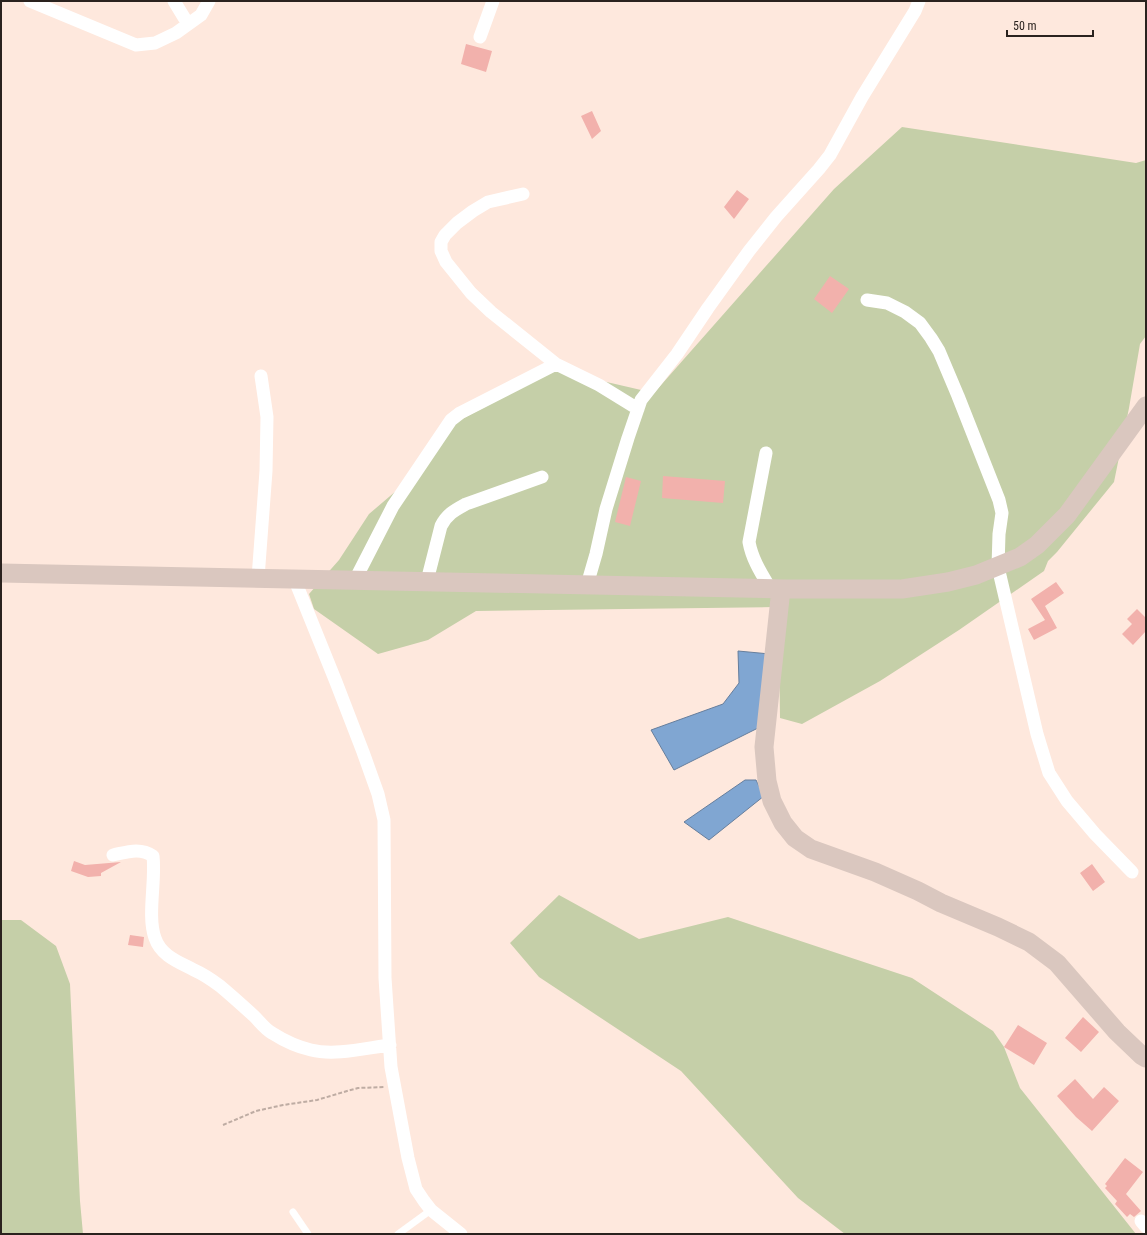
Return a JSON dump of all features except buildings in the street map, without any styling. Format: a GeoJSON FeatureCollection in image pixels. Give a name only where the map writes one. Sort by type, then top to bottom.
{"type":"FeatureCollection","features":[{"type":"Feature","properties":{"kind":"street"},"geometry":{"type":"LineString","coordinates":[[30,1],[136,45],[155,43],[176,33],[201,15],[209,1]]}},
{"type":"Feature","properties":{"kind":"street"},"geometry":{"type":"LineString","coordinates":[[174,1],[188,24]]}},
{"type":"Feature","properties":{"kind":"street"},"geometry":{"type":"LineString","coordinates":[[480,37],[493,1]]}},
{"type":"Feature","properties":{"kind":"street"},"geometry":{"type":"LineString","coordinates":[[587,585],[596,554],[606,509],[641,400],[677,354],[749,251],[776,217],[830,155],[862,97],[915,11],[919,1]]}},
{"type":"Feature","properties":{"kind":"street"},"geometry":{"type":"LineString","coordinates":[[523,194],[488,202],[457,223],[445,235],[441,242],[441,251],[446,262],[471,293],[491,312],[556,364],[599,385],[638,409]]}},
{"type":"Feature","properties":{"kind":"street"},"geometry":{"type":"LineString","coordinates":[[867,300],[887,303],[905,312],[920,323],[939,351],[999,500],[1002,513],[998,567],[1037,734],[1049,773],[1067,801],[1095,834],[1132,872]]}},
{"type":"Feature","properties":{"kind":"street"},"geometry":{"type":"LineString","coordinates":[[354,580],[393,506],[451,420],[460,413],[556,364]]}},
{"type":"Feature","properties":{"kind":"street"},"geometry":{"type":"LineString","coordinates":[[258,578],[266,471],[266,417],[261,376]]}},
{"type":"Feature","properties":{"kind":"street"},"geometry":{"type":"LineString","coordinates":[[1,573],[587,585],[902,589],[948,582],[976,575],[1020,557],[1037,544],[1067,515],[1146,406]]}},
{"type":"Feature","properties":{"kind":"street"},"geometry":{"type":"LineString","coordinates":[[766,453],[749,542],[751,553],[755,562],[776,588],[764,747],[767,781],[772,801],[783,823],[795,838],[811,849],[875,872],[1029,942],[1057,963],[1117,1032],[1146,1058]]}},
{"type":"Feature","properties":{"kind":"street"},"geometry":{"type":"LineString","coordinates":[[426,581],[441,526],[445,518],[466,504],[542,477]]}},
{"type":"Feature","properties":{"kind":"street"},"geometry":{"type":"LineString","coordinates":[[294,578],[363,752],[378,794],[384,820],[385,978],[391,1066],[408,1158],[416,1189],[431,1210],[461,1234]]}},
{"type":"Feature","properties":{"kind":"street"},"geometry":{"type":"LineString","coordinates":[[113,855],[138,851],[146,852],[153,856],[153,931],[155,940],[160,949],[170,958],[201,973],[219,986],[270,1032],[292,1043],[311,1050],[341,1051],[390,1045]]}},
{"type":"Feature","properties":{"kind":"lane"},"geometry":{"type":"LineString","coordinates":[[398,1234],[431,1210]]}},
{"type":"Feature","properties":{"kind":"lane"},"geometry":{"type":"LineString","coordinates":[[293,1212],[308,1234]]}},
{"type":"Feature","properties":{"kind":"path"},"geometry":{"type":"LineString","coordinates":[[223,1125],[256,1111],[317,1100],[358,1088],[395,1087]]}},
{"type":"Feature","properties":{"kind":"green space"},"geometry":{"type":"Polygon","coordinates":[[[902,127],[1136,163],[1146,160],[1146,336],[1140,344],[1114,482],[1048,561],[1044,571],[959,630],[880,681],[802,724],[780,718],[779,640],[774,607],[476,611],[428,640],[378,654],[314,609],[309,594],[339,560],[369,514],[403,485],[443,429],[555,370],[654,393],[834,189],[902,127]]]}},
{"type":"Feature","properties":{"kind":"green space"},"geometry":{"type":"Polygon","coordinates":[[[559,895],[639,939],[728,917],[912,978],[993,1031],[1004,1047],[1020,1088],[1136,1234],[845,1234],[798,1198],[681,1071],[539,977],[510,943],[559,895]]]}},
{"type":"Feature","properties":{"kind":"green space"},"geometry":{"type":"Polygon","coordinates":[[[1,920],[21,920],[56,946],[70,984],[80,1201],[83,1234],[1,1234],[1,920]]]}},
{"type":"Feature","properties":{"kind":"water"},"geometry":{"type":"Polygon","coordinates":[[[738,651],[770,654],[760,727],[674,770],[651,730],[723,704],[739,683],[738,651]]]}},
{"type":"Feature","properties":{"kind":"water"},"geometry":{"type":"Polygon","coordinates":[[[745,780],[756,780],[764,796],[709,840],[684,822],[745,780]]]}}]}
